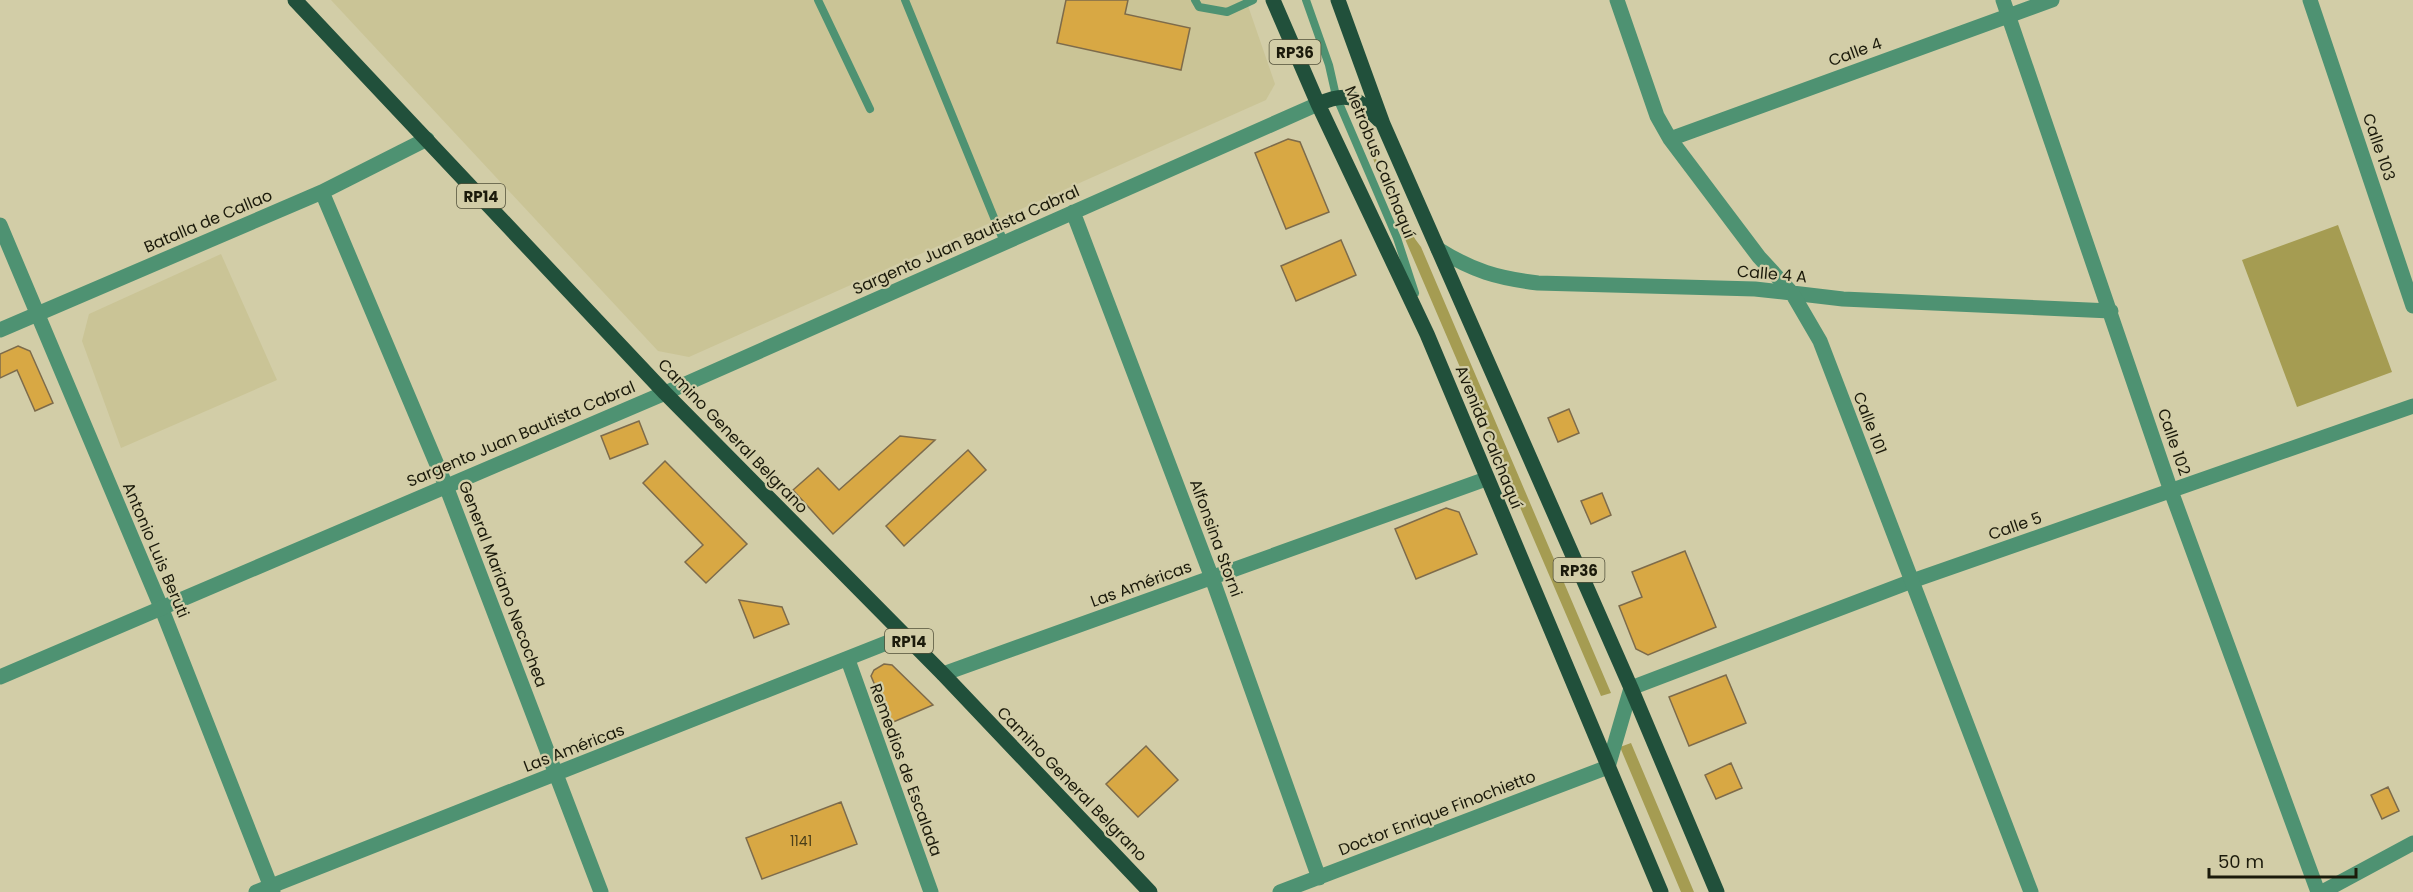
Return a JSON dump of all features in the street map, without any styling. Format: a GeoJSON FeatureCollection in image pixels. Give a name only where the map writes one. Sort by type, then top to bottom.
{"type":"FeatureCollection","features":[{"type":"Feature","properties":{"kind":"main road","name":"Camino General Belgrano"},"geometry":{"type":"LineString","coordinates":[[295,0],[665,393],[942,674],[1150,892]]}},
{"type":"Feature","properties":{"kind":"main road","name":"Avenida Calchaquí"},"geometry":{"type":"LineString","coordinates":[[1273,0],[1318,104],[1427,334],[1661,892]]}},
{"type":"Feature","properties":{"kind":"main road","name":"Avenida Calchaquí"},"geometry":{"type":"LineString","coordinates":[[1338,0],[1383,124],[1631,688],[1717,892]]}},
{"type":"Feature","properties":{"kind":"main road"},"geometry":{"type":"LineString","coordinates":[[1318,104],[1336,96],[1350,97],[1359,101],[1383,124]]}},
{"type":"Feature","properties":{"kind":"street","name":"Calle 101"},"geometry":{"type":"LineString","coordinates":[[1617,0],[1657,116],[1670,139],[1759,257],[1792,293],[1820,341],[2031,892]]}},
{"type":"Feature","properties":{"kind":"street","name":"Calle 4"},"geometry":{"type":"LineString","coordinates":[[1670,139],[2006,7],[2052,0]]}},
{"type":"Feature","properties":{"kind":"street","name":"Calle 103"},"geometry":{"type":"LineString","coordinates":[[2310,0],[2413,306]]}},
{"type":"Feature","properties":{"kind":"street","name":"Calle 102"},"geometry":{"type":"LineString","coordinates":[[2006,7],[2171,491],[2320,892]]}},
{"type":"Feature","properties":{"kind":"street","name":"Sargento Juan Bautista Cabral"},"geometry":{"type":"LineString","coordinates":[[0,677],[665,393],[1318,104]]}},
{"type":"Feature","properties":{"kind":"street","name":"Batalla de Callao"},"geometry":{"type":"LineString","coordinates":[[0,330],[322,192],[427,139]]}},
{"type":"Feature","properties":{"kind":"street","name":"General Mariano Necochea"},"geometry":{"type":"LineString","coordinates":[[322,192],[446,486],[601,892]]}},
{"type":"Feature","properties":{"kind":"street","name":"Alfonsina Storni"},"geometry":{"type":"LineString","coordinates":[[1073,212],[1212,578],[1319,878]]}},
{"type":"Feature","properties":{"kind":"street","name":"Antonio Luis Beruti"},"geometry":{"type":"LineString","coordinates":[[0,225],[161,607],[266,890]]}},
{"type":"Feature","properties":{"kind":"street","name":"Calle 4 A"},"geometry":{"type":"LineString","coordinates":[[1438,249],[1465,266],[1503,279],[1538,283],[1744,288],[1843,299],[2110,311]]}},
{"type":"Feature","properties":{"kind":"street","name":"Calle 5"},"geometry":{"type":"LineString","coordinates":[[1631,688],[1912,581],[2413,406]]}},
{"type":"Feature","properties":{"kind":"street","name":"Las Américas"},"geometry":{"type":"LineString","coordinates":[[942,674],[1486,478]]}},
{"type":"Feature","properties":{"kind":"street","name":"Las Américas"},"geometry":{"type":"LineString","coordinates":[[266,890],[904,636]]}},
{"type":"Feature","properties":{"kind":"street","name":"Remedios de Escalada"},"geometry":{"type":"LineString","coordinates":[[848,660],[931,892]]}},
{"type":"Feature","properties":{"kind":"street"},"geometry":{"type":"LineString","coordinates":[[1608,767],[1631,688]]}},
{"type":"Feature","properties":{"kind":"street","name":"Doctor Enrique Finochietto"},"geometry":{"type":"LineString","coordinates":[[1280,892],[1608,767]]}},
{"type":"Feature","properties":{"kind":"street"},"geometry":{"type":"LineString","coordinates":[[2320,892],[2413,843]]}},
{"type":"Feature","properties":{"kind":"lane"},"geometry":{"type":"LineString","coordinates":[[818,0],[870,109]]}},
{"type":"Feature","properties":{"kind":"lane"},"geometry":{"type":"LineString","coordinates":[[905,0],[1004,242]]}},
{"type":"Feature","properties":{"kind":"lane"},"geometry":{"type":"LineString","coordinates":[[1195,0],[1199,7],[1215,12],[1227,12],[1253,0]]}},
{"type":"Feature","properties":{"kind":"lane","name":"Metrobus Calchaquí"},"geometry":{"type":"LineString","coordinates":[[1306,0],[1329,65],[1336,96],[1397,238],[1427,334]]}},
{"type":"Feature","properties":{"kind":"shaded area"},"geometry":{"type":"Polygon","coordinates":[[[331,0],[1246,0],[1275,84],[1266,100],[689,357],[658,351],[331,0]]]}},
{"type":"Feature","properties":{"kind":"shaded area"},"geometry":{"type":"Polygon","coordinates":[[[1357,118],[1394,201],[1421,247],[1611,693],[1601,696],[1402,232],[1357,118]]]}},
{"type":"Feature","properties":{"kind":"shaded area"},"geometry":{"type":"Polygon","coordinates":[[[2338,225],[2392,372],[2297,407],[2242,260],[2338,225]]]}},
{"type":"Feature","properties":{"kind":"shaded area"},"geometry":{"type":"Polygon","coordinates":[[[221,254],[277,380],[121,448],[82,341],[89,314],[221,254]]]}},
{"type":"Feature","properties":{"kind":"shaded area"},"geometry":{"type":"Polygon","coordinates":[[[1631,743],[1694,892],[1681,892],[1620,747],[1631,743]]]}},
{"type":"Feature","properties":{"kind":"building"},"geometry":{"type":"Polygon","coordinates":[[[1066,0],[1128,0],[1125,14],[1190,28],[1181,70],[1057,43],[1066,0]]]}},
{"type":"Feature","properties":{"kind":"building"},"geometry":{"type":"Polygon","coordinates":[[[1288,139],[1300,142],[1329,212],[1286,229],[1255,153],[1288,139]]]}},
{"type":"Feature","properties":{"kind":"building"},"geometry":{"type":"Polygon","coordinates":[[[1341,240],[1356,275],[1296,301],[1281,266],[1341,240]]]}},
{"type":"Feature","properties":{"kind":"building"},"geometry":{"type":"Polygon","coordinates":[[[18,346],[30,351],[53,403],[35,411],[17,370],[0,378],[0,354],[18,346]]]}},
{"type":"Feature","properties":{"kind":"building"},"geometry":{"type":"Polygon","coordinates":[[[1569,409],[1579,433],[1558,442],[1548,418],[1569,409]]]}},
{"type":"Feature","properties":{"kind":"building"},"geometry":{"type":"Polygon","coordinates":[[[639,421],[648,444],[610,459],[601,436],[639,421]]]}},
{"type":"Feature","properties":{"kind":"building"},"geometry":{"type":"Polygon","coordinates":[[[900,436],[935,440],[833,534],[793,490],[818,468],[839,490],[900,436]]]}},
{"type":"Feature","properties":{"kind":"building"},"geometry":{"type":"Polygon","coordinates":[[[968,450],[986,470],[904,546],[886,526],[968,450]]]}},
{"type":"Feature","properties":{"kind":"building"},"geometry":{"type":"Polygon","coordinates":[[[665,461],[747,544],[706,583],[685,562],[703,545],[643,483],[665,461]]]}},
{"type":"Feature","properties":{"kind":"building"},"geometry":{"type":"Polygon","coordinates":[[[1602,493],[1611,515],[1591,524],[1581,501],[1602,493]]]}},
{"type":"Feature","properties":{"kind":"building"},"geometry":{"type":"Polygon","coordinates":[[[1446,508],[1459,512],[1477,554],[1416,579],[1395,529],[1446,508]]]}},
{"type":"Feature","properties":{"kind":"building"},"geometry":{"type":"Polygon","coordinates":[[[1685,551],[1716,627],[1648,655],[1636,649],[1619,606],[1642,597],[1632,572],[1685,551]]]}},
{"type":"Feature","properties":{"kind":"building"},"geometry":{"type":"Polygon","coordinates":[[[739,600],[782,607],[789,624],[754,638],[739,600]]]}},
{"type":"Feature","properties":{"kind":"building"},"geometry":{"type":"Polygon","coordinates":[[[884,664],[892,665],[933,705],[891,723],[871,676],[874,670],[884,664]]]}},
{"type":"Feature","properties":{"kind":"building"},"geometry":{"type":"Polygon","coordinates":[[[1726,675],[1746,723],[1689,746],[1669,697],[1726,675]]]}},
{"type":"Feature","properties":{"kind":"building"},"geometry":{"type":"Polygon","coordinates":[[[1146,746],[1178,780],[1138,817],[1106,784],[1146,746]]]}},
{"type":"Feature","properties":{"kind":"building"},"geometry":{"type":"Polygon","coordinates":[[[1731,763],[1742,788],[1716,799],[1705,775],[1731,763]]]}},
{"type":"Feature","properties":{"kind":"building"},"geometry":{"type":"Polygon","coordinates":[[[2388,787],[2399,811],[2382,819],[2371,795],[2388,787]]]}},
{"type":"Feature","properties":{"kind":"building"},"geometry":{"type":"Polygon","coordinates":[[[841,802],[857,844],[762,879],[746,838],[841,802]]]}}]}
